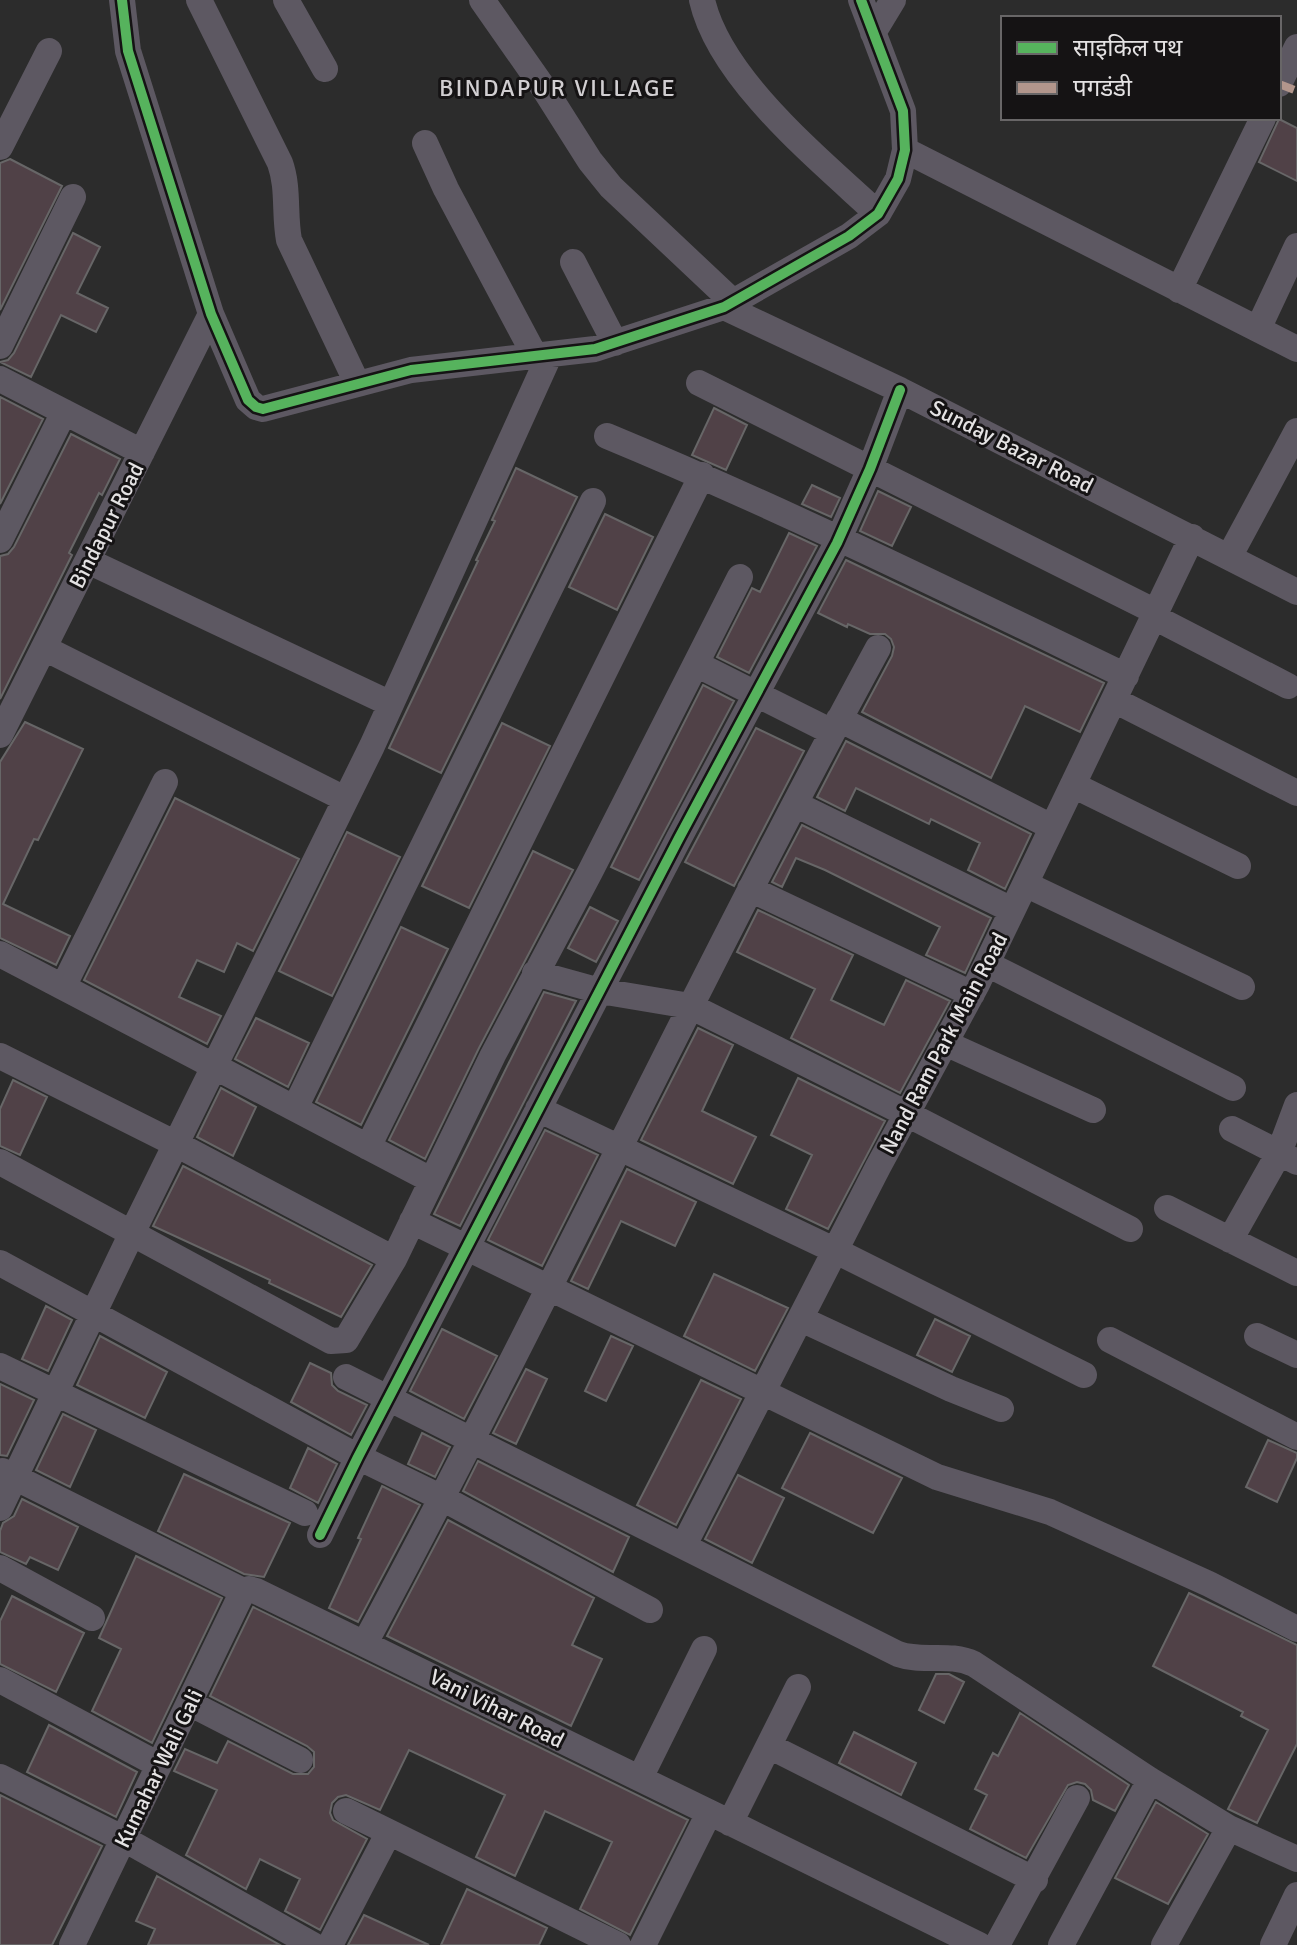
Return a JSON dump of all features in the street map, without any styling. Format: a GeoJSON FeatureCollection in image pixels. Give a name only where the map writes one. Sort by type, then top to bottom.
{"type":"FeatureCollection","features":[{"type":"Feature","properties":{"kind":"street"},"geometry":{"type":"LineString","coordinates":[[199,0],[280,163],[285,178],[285,218],[289,240],[357,383]]}},
{"type":"Feature","properties":{"kind":"street"},"geometry":{"type":"LineString","coordinates":[[286,0],[325,69]]}},
{"type":"Feature","properties":{"kind":"street"},"geometry":{"type":"LineString","coordinates":[[702,0],[716,40],[750,88],[878,214]]}},
{"type":"Feature","properties":{"kind":"street"},"geometry":{"type":"LineString","coordinates":[[119,2],[128,51],[211,314],[248,400],[256,407],[270,408],[411,370],[595,349],[728,304],[849,236],[878,214],[898,179],[905,150],[903,111],[861,0]]}},
{"type":"Feature","properties":{"kind":"street"},"geometry":{"type":"LineString","coordinates":[[873,33],[893,0]]}},
{"type":"Feature","properties":{"kind":"street","name":"Sunday Bazar Road"},"geometry":{"type":"LineString","coordinates":[[491,3],[590,161],[611,187],[728,304],[1297,592]]}},
{"type":"Feature","properties":{"kind":"street"},"geometry":{"type":"LineString","coordinates":[[1281,80],[1297,47]]}},
{"type":"Feature","properties":{"kind":"street"},"geometry":{"type":"LineString","coordinates":[[0,147],[49,51]]}},
{"type":"Feature","properties":{"kind":"street"},"geometry":{"type":"LineString","coordinates":[[1179,290],[1262,120]]}},
{"type":"Feature","properties":{"kind":"street"},"geometry":{"type":"LineString","coordinates":[[425,143],[446,189],[543,355]]}},
{"type":"Feature","properties":{"kind":"street"},"geometry":{"type":"LineString","coordinates":[[905,150],[1297,349]]}},
{"type":"Feature","properties":{"kind":"street"},"geometry":{"type":"LineString","coordinates":[[0,346],[73,197]]}},
{"type":"Feature","properties":{"kind":"street"},"geometry":{"type":"LineString","coordinates":[[1258,329],[1297,246]]}},
{"type":"Feature","properties":{"kind":"street"},"geometry":{"type":"LineString","coordinates":[[573,262],[615,343]]}},
{"type":"Feature","properties":{"kind":"street","name":"Bindapur Road"},"geometry":{"type":"LineString","coordinates":[[0,735],[211,314]]}},
{"type":"Feature","properties":{"kind":"street"},"geometry":{"type":"LineString","coordinates":[[0,1508],[7,1474],[55,1394],[391,704],[543,355]]}},
{"type":"Feature","properties":{"kind":"street"},"geometry":{"type":"LineString","coordinates":[[0,379],[142,452]]}},
{"type":"Feature","properties":{"kind":"street"},"geometry":{"type":"LineString","coordinates":[[699,383],[1155,614],[1288,686]]}},
{"type":"Feature","properties":{"kind":"street"},"geometry":{"type":"LineString","coordinates":[[320,1535],[538,1109],[839,538],[900,390]]}},
{"type":"Feature","properties":{"kind":"street"},"geometry":{"type":"LineString","coordinates":[[0,540],[64,412]]}},
{"type":"Feature","properties":{"kind":"street"},"geometry":{"type":"LineString","coordinates":[[1229,557],[1297,431]]}},
{"type":"Feature","properties":{"kind":"street"},"geometry":{"type":"LineString","coordinates":[[607,436],[702,475],[839,538],[1126,676]]}},
{"type":"Feature","properties":{"kind":"street"},"geometry":{"type":"LineString","coordinates":[[368,1147],[702,475]]}},
{"type":"Feature","properties":{"kind":"street"},"geometry":{"type":"LineString","coordinates":[[295,1108],[593,501]]}},
{"type":"Feature","properties":{"kind":"street","name":"Nand Ram Park Main Road"},"geometry":{"type":"LineString","coordinates":[[684,1545],[972,994],[1192,537]]}},
{"type":"Feature","properties":{"kind":"street"},"geometry":{"type":"LineString","coordinates":[[88,561],[391,704]]}},
{"type":"Feature","properties":{"kind":"street"},"geometry":{"type":"LineString","coordinates":[[0,1162],[331,1341],[339,1342],[352,1334],[394,1259],[535,973],[590,872],[740,577]]}},
{"type":"Feature","properties":{"kind":"street"},"geometry":{"type":"LineString","coordinates":[[44,648],[345,799]]}},
{"type":"Feature","properties":{"kind":"street"},"geometry":{"type":"LineString","coordinates":[[365,1643],[472,1440],[750,889],[878,648]]}},
{"type":"Feature","properties":{"kind":"street"},"geometry":{"type":"LineString","coordinates":[[696,664],[755,695],[836,726],[1052,827]]}},
{"type":"Feature","properties":{"kind":"street"},"geometry":{"type":"LineString","coordinates":[[1114,700],[1297,793]]}},
{"type":"Feature","properties":{"kind":"street"},"geometry":{"type":"LineString","coordinates":[[63,987],[165,782]]}},
{"type":"Feature","properties":{"kind":"street"},"geometry":{"type":"LineString","coordinates":[[1073,785],[1238,866]]}},
{"type":"Feature","properties":{"kind":"street"},"geometry":{"type":"LineString","coordinates":[[795,804],[1012,910]]}},
{"type":"Feature","properties":{"kind":"street"},"geometry":{"type":"LineString","coordinates":[[1025,884],[1242,987]]}},
{"type":"Feature","properties":{"kind":"street"},"geometry":{"type":"LineString","coordinates":[[750,889],[972,994]]}},
{"type":"Feature","properties":{"kind":"street"},"geometry":{"type":"LineString","coordinates":[[0,954],[431,1180]]}},
{"type":"Feature","properties":{"kind":"street"},"geometry":{"type":"LineString","coordinates":[[987,964],[1233,1088]]}},
{"type":"Feature","properties":{"kind":"street"},"geometry":{"type":"LineString","coordinates":[[535,973],[600,991],[690,1006],[1130,1229]]}},
{"type":"Feature","properties":{"kind":"street"},"geometry":{"type":"LineString","coordinates":[[945,1043],[1093,1110]]}},
{"type":"Feature","properties":{"kind":"street"},"geometry":{"type":"LineString","coordinates":[[0,1056],[394,1259]]}},
{"type":"Feature","properties":{"kind":"street"},"geometry":{"type":"LineString","coordinates":[[1230,1240],[1288,1157],[1296,1107]]}},
{"type":"Feature","properties":{"kind":"street"},"geometry":{"type":"LineString","coordinates":[[538,1109],[836,1251],[1084,1375]]}},
{"type":"Feature","properties":{"kind":"street"},"geometry":{"type":"LineString","coordinates":[[1232,1129],[1288,1157]]}},
{"type":"Feature","properties":{"kind":"street"},"geometry":{"type":"LineString","coordinates":[[1167,1208],[1297,1273]]}},
{"type":"Feature","properties":{"kind":"street"},"geometry":{"type":"LineString","coordinates":[[412,1221],[937,1477],[1050,1512],[1209,1584],[1297,1629]]}},
{"type":"Feature","properties":{"kind":"street"},"geometry":{"type":"LineString","coordinates":[[0,1263],[358,1457],[442,1498],[650,1610]]}},
{"type":"Feature","properties":{"kind":"street"},"geometry":{"type":"LineString","coordinates":[[801,1319],[1001,1409]]}},
{"type":"Feature","properties":{"kind":"street"},"geometry":{"type":"LineString","coordinates":[[1257,1336],[1297,1355]]}},
{"type":"Feature","properties":{"kind":"street"},"geometry":{"type":"LineString","coordinates":[[1110,1340],[1297,1437]]}},
{"type":"Feature","properties":{"kind":"street"},"geometry":{"type":"LineString","coordinates":[[0,1366],[305,1513]]}},
{"type":"Feature","properties":{"kind":"street"},"geometry":{"type":"LineString","coordinates":[[346,1377],[898,1654],[913,1660],[962,1658],[974,1664],[1229,1828],[1297,1859]]}},
{"type":"Feature","properties":{"kind":"street","name":"Vani Vihar Road"},"geometry":{"type":"LineString","coordinates":[[7,1474],[243,1591],[256,1591],[365,1643],[979,1945]]}},
{"type":"Feature","properties":{"kind":"street"},"geometry":{"type":"LineString","coordinates":[[0,1568],[92,1618]]}},
{"type":"Feature","properties":{"kind":"street","name":"Kumahar Wali Gali"},"geometry":{"type":"LineString","coordinates":[[72,1945],[243,1591]]}},
{"type":"Feature","properties":{"kind":"street"},"geometry":{"type":"LineString","coordinates":[[640,1778],[704,1649]]}},
{"type":"Feature","properties":{"kind":"street"},"geometry":{"type":"LineString","coordinates":[[0,1680],[159,1765]]}},
{"type":"Feature","properties":{"kind":"street"},"geometry":{"type":"LineString","coordinates":[[643,1945],[720,1818],[769,1746],[798,1687]]}},
{"type":"Feature","properties":{"kind":"street"},"geometry":{"type":"LineString","coordinates":[[189,1703],[300,1760]]}},
{"type":"Feature","properties":{"kind":"street"},"geometry":{"type":"LineString","coordinates":[[769,1746],[1035,1880]]}},
{"type":"Feature","properties":{"kind":"street"},"geometry":{"type":"LineString","coordinates":[[0,1777],[124,1839],[313,1945]]}},
{"type":"Feature","properties":{"kind":"street"},"geometry":{"type":"LineString","coordinates":[[1061,1945],[1150,1780]]}},
{"type":"Feature","properties":{"kind":"street"},"geometry":{"type":"LineString","coordinates":[[997,1945],[1077,1798]]}},
{"type":"Feature","properties":{"kind":"street"},"geometry":{"type":"LineString","coordinates":[[346,1811],[618,1945]]}},
{"type":"Feature","properties":{"kind":"street"},"geometry":{"type":"LineString","coordinates":[[1164,1945],[1229,1828]]}},
{"type":"Feature","properties":{"kind":"street"},"geometry":{"type":"LineString","coordinates":[[330,1945],[389,1832]]}},
{"type":"Feature","properties":{"kind":"street"},"geometry":{"type":"LineString","coordinates":[[1273,1945],[1297,1895]]}},
{"type":"Feature","properties":{"kind":"building"},"geometry":{"type":"Polygon","coordinates":[[[1279,120],[1297,128],[1297,181],[1259,162],[1279,120]]]}},
{"type":"Feature","properties":{"kind":"building"},"geometry":{"type":"Polygon","coordinates":[[[10,159],[62,186],[0,310],[0,163],[10,159]]]}},
{"type":"Feature","properties":{"kind":"building"},"geometry":{"type":"Polygon","coordinates":[[[73,233],[100,247],[77,293],[108,308],[96,332],[61,315],[31,377],[0,362],[8,360],[14,353],[73,233]]]}},
{"type":"Feature","properties":{"kind":"building"},"geometry":{"type":"Polygon","coordinates":[[[0,397],[43,419],[0,504],[0,397]]]}},
{"type":"Feature","properties":{"kind":"building"},"geometry":{"type":"Polygon","coordinates":[[[714,408],[747,425],[726,470],[692,455],[714,408]]]}},
{"type":"Feature","properties":{"kind":"building"},"geometry":{"type":"Polygon","coordinates":[[[71,434],[120,459],[69,553],[72,555],[0,699],[0,556],[8,554],[14,547],[71,434]]]}},
{"type":"Feature","properties":{"kind":"building"},"geometry":{"type":"Polygon","coordinates":[[[516,468],[577,497],[441,773],[389,748],[478,561],[495,521],[492,520],[516,468]]]}},
{"type":"Feature","properties":{"kind":"building"},"geometry":{"type":"Polygon","coordinates":[[[812,485],[840,498],[831,517],[802,504],[812,485]]]}},
{"type":"Feature","properties":{"kind":"building"},"geometry":{"type":"Polygon","coordinates":[[[878,491],[911,507],[892,546],[860,531],[878,491]]]}},
{"type":"Feature","properties":{"kind":"building"},"geometry":{"type":"Polygon","coordinates":[[[605,514],[653,537],[617,610],[569,587],[605,514]]]}},
{"type":"Feature","properties":{"kind":"building"},"geometry":{"type":"Polygon","coordinates":[[[789,533],[817,546],[749,673],[717,657],[752,588],[760,592],[789,533]]]}},
{"type":"Feature","properties":{"kind":"building"},"geometry":{"type":"Polygon","coordinates":[[[846,560],[1104,683],[1080,732],[1025,706],[991,778],[862,712],[894,647],[885,634],[870,634],[848,624],[847,627],[818,613],[846,560]]]}},
{"type":"Feature","properties":{"kind":"building"},"geometry":{"type":"Polygon","coordinates":[[[703,685],[734,701],[639,880],[611,867],[703,685]]]}},
{"type":"Feature","properties":{"kind":"building"},"geometry":{"type":"Polygon","coordinates":[[[25,722],[83,749],[3,904],[70,936],[56,965],[0,938],[0,762],[25,722]]]}},
{"type":"Feature","properties":{"kind":"building"},"geometry":{"type":"Polygon","coordinates":[[[502,723],[550,746],[469,908],[422,886],[502,723]]]}},
{"type":"Feature","properties":{"kind":"building"},"geometry":{"type":"Polygon","coordinates":[[[756,728],[804,751],[734,886],[685,862],[756,728]]]}},
{"type":"Feature","properties":{"kind":"building"},"geometry":{"type":"Polygon","coordinates":[[[846,741],[1031,834],[1005,889],[968,870],[980,843],[931,819],[929,824],[856,788],[845,811],[817,797],[846,741]]]}},
{"type":"Feature","properties":{"kind":"building"},"geometry":{"type":"Polygon","coordinates":[[[175,798],[299,859],[253,951],[237,943],[224,972],[197,960],[179,997],[221,1016],[207,1044],[84,980],[175,798]]]}},
{"type":"Feature","properties":{"kind":"building"},"geometry":{"type":"Polygon","coordinates":[[[802,825],[991,918],[965,973],[926,955],[940,927],[825,870],[796,858],[782,887],[772,882],[802,825]]]}},
{"type":"Feature","properties":{"kind":"building"},"geometry":{"type":"Polygon","coordinates":[[[347,832],[400,857],[332,996],[279,971],[347,832]]]}},
{"type":"Feature","properties":{"kind":"building"},"geometry":{"type":"Polygon","coordinates":[[[533,851],[573,870],[479,1048],[425,1159],[389,1140],[533,851]]]}},
{"type":"Feature","properties":{"kind":"building"},"geometry":{"type":"Polygon","coordinates":[[[590,907],[618,921],[596,962],[568,948],[590,907]]]}},
{"type":"Feature","properties":{"kind":"building"},"geometry":{"type":"Polygon","coordinates":[[[758,910],[853,955],[831,1000],[884,1025],[906,980],[950,1001],[900,1093],[791,1038],[815,989],[737,952],[758,910]]]}},
{"type":"Feature","properties":{"kind":"building"},"geometry":{"type":"Polygon","coordinates":[[[401,927],[448,949],[361,1125],[316,1102],[401,927]]]}},
{"type":"Feature","properties":{"kind":"building"},"geometry":{"type":"Polygon","coordinates":[[[544,992],[576,1001],[460,1226],[434,1214],[544,992]]]}},
{"type":"Feature","properties":{"kind":"building"},"geometry":{"type":"Polygon","coordinates":[[[256,1018],[309,1043],[288,1087],[235,1059],[256,1018]]]}},
{"type":"Feature","properties":{"kind":"building"},"geometry":{"type":"Polygon","coordinates":[[[698,1028],[733,1045],[702,1111],[756,1137],[733,1184],[641,1140],[698,1028]]]}},
{"type":"Feature","properties":{"kind":"building"},"geometry":{"type":"Polygon","coordinates":[[[798,1078],[885,1121],[828,1229],[786,1209],[812,1155],[771,1135],[798,1078]]]}},
{"type":"Feature","properties":{"kind":"building"},"geometry":{"type":"Polygon","coordinates":[[[13,1080],[47,1097],[20,1155],[0,1146],[0,1109],[13,1080]]]}},
{"type":"Feature","properties":{"kind":"building"},"geometry":{"type":"Polygon","coordinates":[[[221,1088],[256,1107],[233,1156],[197,1137],[221,1088]]]}},
{"type":"Feature","properties":{"kind":"building"},"geometry":{"type":"Polygon","coordinates":[[[545,1130],[598,1155],[542,1266],[488,1240],[545,1130]]]}},
{"type":"Feature","properties":{"kind":"building"},"geometry":{"type":"Polygon","coordinates":[[[183,1166],[372,1265],[341,1317],[153,1226],[183,1166]]]}},
{"type":"Feature","properties":{"kind":"building"},"geometry":{"type":"Polygon","coordinates":[[[627,1169],[696,1202],[675,1246],[621,1221],[588,1289],[571,1281],[627,1169]]]}},
{"type":"Feature","properties":{"kind":"building"},"geometry":{"type":"Polygon","coordinates":[[[714,1274],[788,1308],[755,1371],[684,1336],[714,1274]]]}},
{"type":"Feature","properties":{"kind":"building"},"geometry":{"type":"Polygon","coordinates":[[[46,1306],[72,1320],[48,1371],[22,1359],[46,1306]]]}},
{"type":"Feature","properties":{"kind":"building"},"geometry":{"type":"Polygon","coordinates":[[[935,1319],[970,1336],[952,1372],[917,1355],[935,1319]]]}},
{"type":"Feature","properties":{"kind":"building"},"geometry":{"type":"Polygon","coordinates":[[[442,1329],[497,1356],[464,1419],[410,1391],[442,1329]]]}},
{"type":"Feature","properties":{"kind":"building"},"geometry":{"type":"Polygon","coordinates":[[[100,1336],[167,1372],[145,1418],[77,1385],[100,1336]]]}},
{"type":"Feature","properties":{"kind":"building"},"geometry":{"type":"Polygon","coordinates":[[[611,1336],[633,1346],[606,1401],[585,1391],[611,1336]]]}},
{"type":"Feature","properties":{"kind":"building"},"geometry":{"type":"Polygon","coordinates":[[[310,1363],[331,1373],[332,1385],[338,1391],[367,1405],[351,1435],[291,1402],[310,1363]]]}},
{"type":"Feature","properties":{"kind":"building"},"geometry":{"type":"Polygon","coordinates":[[[526,1369],[547,1379],[516,1444],[493,1433],[526,1369]]]}},
{"type":"Feature","properties":{"kind":"building"},"geometry":{"type":"Polygon","coordinates":[[[701,1380],[741,1399],[676,1525],[637,1505],[701,1380]]]}},
{"type":"Feature","properties":{"kind":"building"},"geometry":{"type":"Polygon","coordinates":[[[0,1384],[34,1400],[7,1456],[0,1455],[0,1384]]]}},
{"type":"Feature","properties":{"kind":"building"},"geometry":{"type":"Polygon","coordinates":[[[63,1414],[96,1430],[70,1487],[36,1470],[63,1414]]]}},
{"type":"Feature","properties":{"kind":"building"},"geometry":{"type":"Polygon","coordinates":[[[422,1433],[450,1447],[435,1477],[408,1464],[422,1433]]]}},
{"type":"Feature","properties":{"kind":"building"},"geometry":{"type":"Polygon","coordinates":[[[810,1433],[902,1478],[873,1533],[782,1488],[810,1433]]]}},
{"type":"Feature","properties":{"kind":"building"},"geometry":{"type":"Polygon","coordinates":[[[1268,1440],[1297,1453],[1277,1502],[1246,1487],[1268,1440]]]}},
{"type":"Feature","properties":{"kind":"building"},"geometry":{"type":"Polygon","coordinates":[[[308,1448],[337,1464],[318,1503],[290,1488],[308,1448]]]}},
{"type":"Feature","properties":{"kind":"building"},"geometry":{"type":"Polygon","coordinates":[[[478,1461],[629,1537],[613,1572],[463,1491],[478,1461]]]}},
{"type":"Feature","properties":{"kind":"building"},"geometry":{"type":"Polygon","coordinates":[[[184,1474],[290,1523],[264,1577],[244,1574],[158,1531],[184,1474]]]}},
{"type":"Feature","properties":{"kind":"building"},"geometry":{"type":"Polygon","coordinates":[[[738,1475],[784,1498],[752,1563],[705,1539],[738,1475]]]}},
{"type":"Feature","properties":{"kind":"building"},"geometry":{"type":"Polygon","coordinates":[[[382,1486],[420,1505],[358,1622],[329,1608],[382,1486]]]}},
{"type":"Feature","properties":{"kind":"building"},"geometry":{"type":"Polygon","coordinates":[[[22,1499],[78,1527],[58,1570],[30,1557],[26,1564],[0,1552],[3,1523],[14,1516],[22,1499]]]}},
{"type":"Feature","properties":{"kind":"building"},"geometry":{"type":"Polygon","coordinates":[[[448,1520],[594,1598],[572,1645],[602,1659],[571,1726],[387,1636],[448,1520]]]}},
{"type":"Feature","properties":{"kind":"building"},"geometry":{"type":"Polygon","coordinates":[[[136,1556],[222,1598],[152,1743],[92,1711],[121,1649],[99,1638],[136,1556]]]}},
{"type":"Feature","properties":{"kind":"building"},"geometry":{"type":"Polygon","coordinates":[[[1189,1593],[1297,1645],[1297,1744],[1257,1823],[1228,1809],[1268,1730],[1241,1716],[1243,1712],[1153,1666],[1189,1593]]]}},
{"type":"Feature","properties":{"kind":"building"},"geometry":{"type":"Polygon","coordinates":[[[12,1596],[84,1633],[56,1692],[0,1664],[0,1621],[12,1596]]]}},
{"type":"Feature","properties":{"kind":"building"},"geometry":{"type":"Polygon","coordinates":[[[253,1607],[688,1820],[630,1935],[580,1909],[612,1842],[545,1811],[515,1876],[476,1857],[505,1795],[409,1750],[380,1810],[346,1795],[332,1803],[330,1813],[333,1820],[367,1839],[320,1930],[285,1911],[300,1879],[260,1859],[246,1889],[186,1855],[217,1790],[174,1771],[185,1749],[217,1763],[228,1741],[293,1774],[308,1774],[314,1767],[314,1752],[307,1746],[210,1696],[253,1607]]]}},
{"type":"Feature","properties":{"kind":"building"},"geometry":{"type":"Polygon","coordinates":[[[936,1674],[949,1674],[964,1682],[944,1723],[919,1710],[936,1674]]]}},
{"type":"Feature","properties":{"kind":"building"},"geometry":{"type":"Polygon","coordinates":[[[1020,1713],[1129,1785],[1115,1811],[1093,1800],[1091,1790],[1085,1784],[1077,1782],[1068,1785],[1026,1858],[970,1829],[987,1795],[975,1789],[993,1753],[998,1756],[1020,1713]]]}},
{"type":"Feature","properties":{"kind":"building"},"geometry":{"type":"Polygon","coordinates":[[[49,1725],[137,1772],[116,1817],[27,1772],[49,1725]]]}},
{"type":"Feature","properties":{"kind":"building"},"geometry":{"type":"Polygon","coordinates":[[[854,1732],[916,1763],[901,1795],[839,1763],[854,1732]]]}},
{"type":"Feature","properties":{"kind":"building"},"geometry":{"type":"Polygon","coordinates":[[[0,1795],[102,1846],[52,1945],[0,1945],[0,1795]]]}},
{"type":"Feature","properties":{"kind":"building"},"geometry":{"type":"Polygon","coordinates":[[[1156,1802],[1208,1834],[1168,1904],[1115,1878],[1156,1802]]]}},
{"type":"Feature","properties":{"kind":"building"},"geometry":{"type":"Polygon","coordinates":[[[157,1876],[280,1945],[148,1945],[155,1929],[136,1921],[157,1876]]]}},
{"type":"Feature","properties":{"kind":"building"},"geometry":{"type":"Polygon","coordinates":[[[467,1889],[547,1928],[539,1945],[441,1945],[467,1889]]]}},
{"type":"Feature","properties":{"kind":"building"},"geometry":{"type":"Polygon","coordinates":[[[364,1915],[375,1920],[429,1945],[348,1945],[364,1915]]]}},
{"type":"Feature","properties":{"kind":"marked path"},"geometry":{"type":"LineString","coordinates":[[1281,85],[1297,91]]}},
{"type":"Feature","properties":{"kind":"cycle path"},"geometry":{"type":"LineString","coordinates":[[122,0],[128,51],[211,314],[248,400],[263,409],[411,370],[595,349],[724,307],[849,236],[878,214],[898,179],[905,150],[903,111],[861,0]]}},
{"type":"Feature","properties":{"kind":"cycle path"},"geometry":{"type":"LineString","coordinates":[[320,1535],[679,838],[837,543],[900,390]]}},
{"type":"Feature","properties":{"kind":"district","name":"BINDAPUR VILLAGE"},"geometry":{"type":"Point","coordinates":[558,88]}}]}
